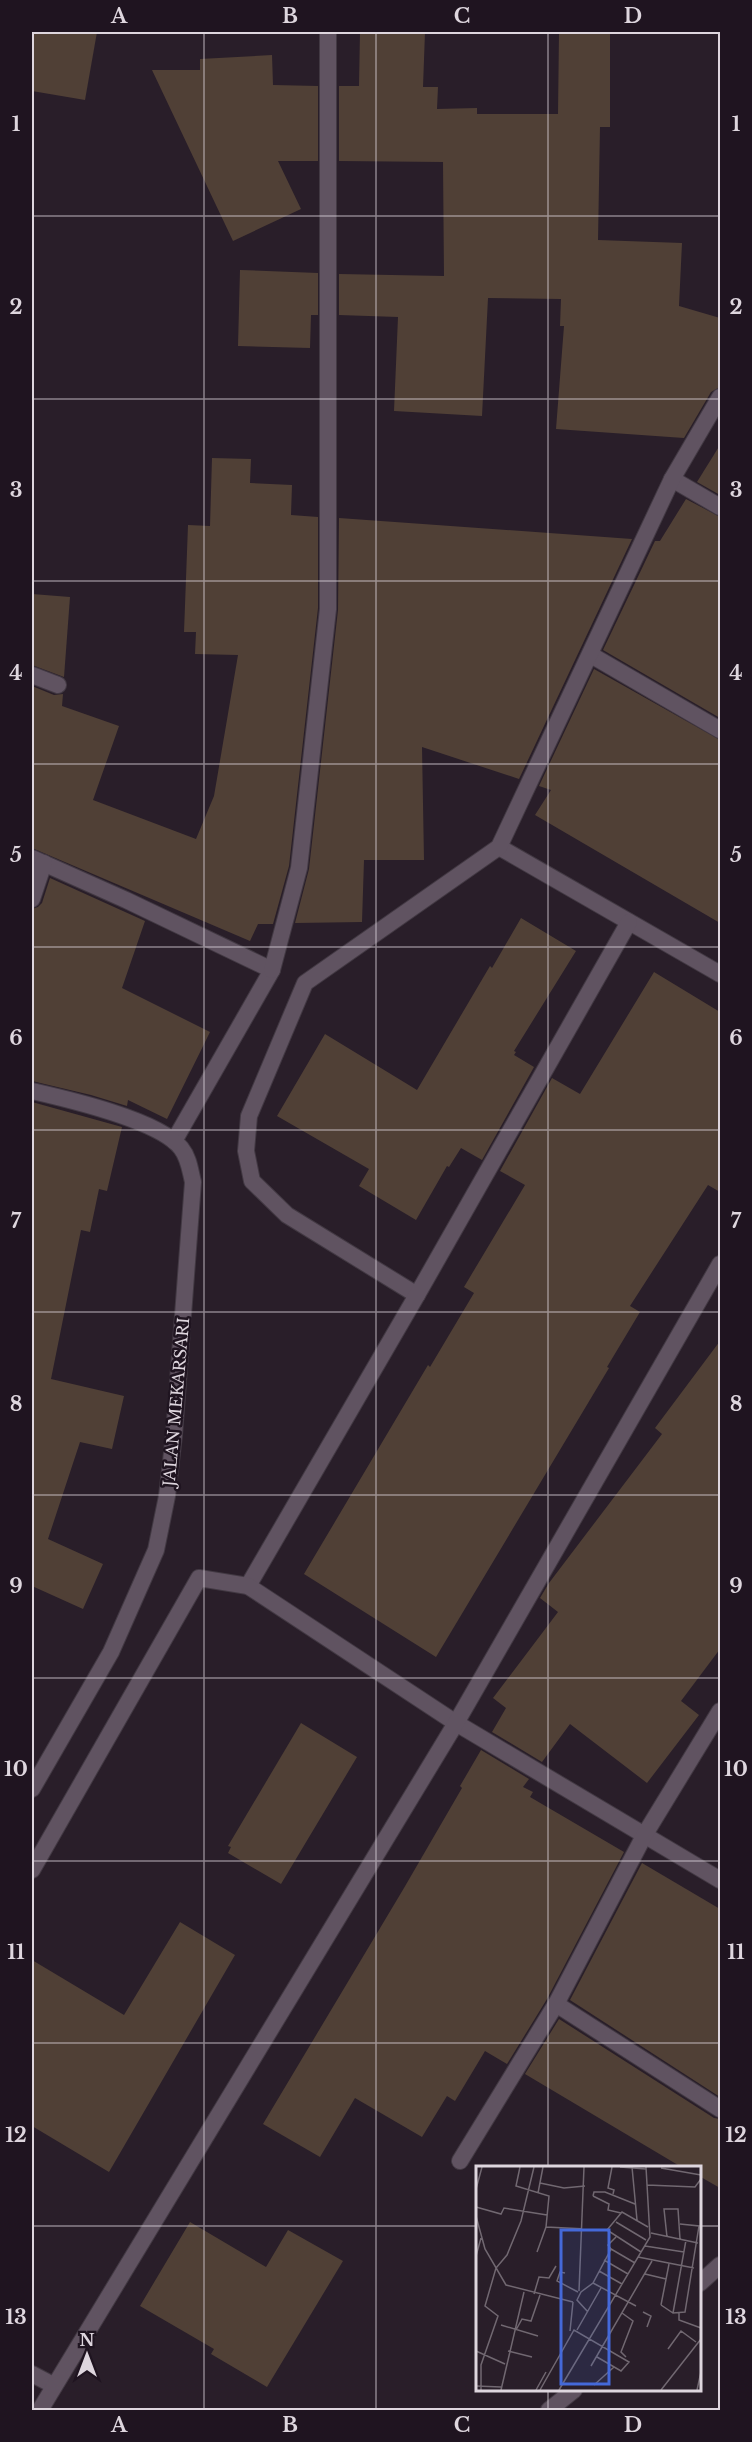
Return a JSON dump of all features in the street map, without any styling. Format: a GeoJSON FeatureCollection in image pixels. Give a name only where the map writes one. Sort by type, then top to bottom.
{"type":"FeatureCollection","features":[{"type":"Feature","properties":{"kind":"street"},"geometry":{"type":"LineString","coordinates":[[32,1091],[118,1114],[174,1141],[272,970],[299,868],[328,609],[328,32]]}},
{"type":"Feature","properties":{"kind":"street"},"geometry":{"type":"LineString","coordinates":[[417,1295],[287,1215],[252,1181],[246,1151],[249,1116],[305,983],[499,847],[672,479],[720,397]]}},
{"type":"Feature","properties":{"kind":"street"},"geometry":{"type":"LineString","coordinates":[[672,479],[720,507]]}},
{"type":"Feature","properties":{"kind":"street"},"geometry":{"type":"LineString","coordinates":[[591,655],[720,730]]}},
{"type":"Feature","properties":{"kind":"street"},"geometry":{"type":"LineString","coordinates":[[32,675],[58,685]]}},
{"type":"Feature","properties":{"kind":"street"},"geometry":{"type":"LineString","coordinates":[[499,847],[720,974]]}},
{"type":"Feature","properties":{"kind":"street"},"geometry":{"type":"LineString","coordinates":[[32,900],[38,861],[126,900],[272,970]]}},
{"type":"Feature","properties":{"kind":"street"},"geometry":{"type":"LineString","coordinates":[[248,1586],[629,922]]}},
{"type":"Feature","properties":{"kind":"street","name":"JALAN MEKARSARI"},"geometry":{"type":"LineString","coordinates":[[32,1788],[111,1652],[156,1550],[167,1496],[174,1435],[192,1208],[193,1182],[188,1160],[174,1141]]}},
{"type":"Feature","properties":{"kind":"street"},"geometry":{"type":"LineString","coordinates":[[40,2410],[456,1723],[720,1264]]}},
{"type":"Feature","properties":{"kind":"street"},"geometry":{"type":"LineString","coordinates":[[32,1870],[199,1578],[248,1586],[456,1723],[720,1880]]}},
{"type":"Feature","properties":{"kind":"street"},"geometry":{"type":"LineString","coordinates":[[460,2161],[556,2004],[645,1834],[720,1711]]}},
{"type":"Feature","properties":{"kind":"street"},"geometry":{"type":"LineString","coordinates":[[556,2004],[720,2109]]}},
{"type":"Feature","properties":{"kind":"street"},"geometry":{"type":"LineString","coordinates":[[701,2281],[720,2265]]}},
{"type":"Feature","properties":{"kind":"street"},"geometry":{"type":"LineString","coordinates":[[32,2374],[54,2385]]}},
{"type":"Feature","properties":{"kind":"street"},"geometry":{"type":"LineString","coordinates":[[549,2410],[573,2391]]}},
{"type":"Feature","properties":{"kind":"building"},"geometry":{"type":"Polygon","coordinates":[[[32,32],[97,32],[85,100],[32,91],[32,32]]]}},
{"type":"Feature","properties":{"kind":"building"},"geometry":{"type":"Polygon","coordinates":[[[360,32],[425,32],[423,87],[438,87],[437,109],[477,108],[477,114],[558,114],[559,32],[610,32],[610,127],[600,127],[598,240],[682,243],[679,306],[720,318],[720,387],[711,392],[684,438],[556,429],[564,326],[560,326],[561,299],[488,298],[482,416],[394,411],[398,317],[339,315],[339,274],[444,276],[443,162],[339,161],[339,86],[359,86],[360,32]]]}},
{"type":"Feature","properties":{"kind":"building"},"geometry":{"type":"Polygon","coordinates":[[[272,55],[273,85],[318,86],[318,161],[278,161],[301,209],[233,241],[152,70],[200,70],[200,59],[272,55]]]}},
{"type":"Feature","properties":{"kind":"building"},"geometry":{"type":"Polygon","coordinates":[[[240,270],[318,273],[318,315],[311,315],[310,348],[238,346],[240,270]]]}},
{"type":"Feature","properties":{"kind":"building"},"geometry":{"type":"Polygon","coordinates":[[[720,445],[720,495],[697,482],[720,445]]]}},
{"type":"Feature","properties":{"kind":"building"},"geometry":{"type":"Polygon","coordinates":[[[212,458],[251,459],[250,483],[292,485],[291,515],[318,517],[318,608],[289,866],[273,924],[258,924],[250,941],[32,848],[32,686],[54,695],[63,694],[62,706],[119,726],[93,800],[196,839],[214,796],[238,655],[195,654],[196,632],[184,632],[188,525],[210,526],[212,458]]]}},
{"type":"Feature","properties":{"kind":"building"},"geometry":{"type":"Polygon","coordinates":[[[686,499],[720,517],[720,718],[603,650],[655,541],[660,541],[686,499]]]}},
{"type":"Feature","properties":{"kind":"building"},"geometry":{"type":"Polygon","coordinates":[[[339,518],[632,539],[519,779],[422,747],[424,860],[364,860],[362,922],[295,923],[309,869],[338,610],[339,518]]]}},
{"type":"Feature","properties":{"kind":"building"},"geometry":{"type":"Polygon","coordinates":[[[32,594],[70,597],[64,677],[32,665],[32,594]]]}},
{"type":"Feature","properties":{"kind":"building"},"geometry":{"type":"Polygon","coordinates":[[[594,669],[720,740],[720,923],[535,815],[551,790],[539,786],[594,669]]]}},
{"type":"Feature","properties":{"kind":"building"},"geometry":{"type":"Polygon","coordinates":[[[50,878],[145,921],[122,988],[210,1032],[167,1119],[128,1100],[127,1106],[32,1081],[32,909],[42,903],[50,878]]]}},
{"type":"Feature","properties":{"kind":"building"},"geometry":{"type":"Polygon","coordinates":[[[521,918],[576,951],[514,1051],[516,1052],[514,1055],[534,1067],[482,1160],[461,1148],[449,1167],[447,1166],[416,1220],[359,1186],[369,1169],[277,1116],[325,1034],[417,1090],[521,918]]]}},
{"type":"Feature","properties":{"kind":"building"},"geometry":{"type":"Polygon","coordinates":[[[654,972],[720,1012],[720,1192],[708,1185],[630,1306],[640,1312],[607,1367],[609,1368],[436,1657],[304,1574],[428,1365],[430,1367],[474,1293],[464,1287],[525,1185],[500,1171],[552,1078],[580,1094],[654,972]]]}},
{"type":"Feature","properties":{"kind":"building"},"geometry":{"type":"Polygon","coordinates":[[[32,1102],[122,1127],[107,1191],[99,1189],[90,1232],[81,1230],[51,1379],[124,1396],[112,1449],[80,1442],[48,1539],[103,1564],[83,1609],[32,1586],[32,1102]]]}},
{"type":"Feature","properties":{"kind":"building"},"geometry":{"type":"Polygon","coordinates":[[[720,1341],[720,1649],[681,1701],[699,1715],[647,1783],[570,1724],[542,1762],[492,1732],[506,1708],[493,1698],[558,1612],[540,1598],[549,1583],[662,1434],[655,1428],[720,1341]]]}},
{"type":"Feature","properties":{"kind":"building"},"geometry":{"type":"Polygon","coordinates":[[[301,1723],[357,1757],[281,1884],[228,1853],[231,1847],[228,1846],[301,1723]]]}},
{"type":"Feature","properties":{"kind":"building"},"geometry":{"type":"Polygon","coordinates":[[[481,1750],[529,1779],[523,1787],[533,1792],[530,1797],[624,1852],[547,1999],[507,2064],[485,2051],[455,2101],[447,2096],[422,2137],[355,2098],[320,2157],[263,2124],[404,1888],[462,1788],[460,1786],[481,1750]]]}},
{"type":"Feature","properties":{"kind":"building"},"geometry":{"type":"Polygon","coordinates":[[[642,1863],[720,1909],[720,2097],[570,2000],[642,1863]]]}},
{"type":"Feature","properties":{"kind":"building"},"geometry":{"type":"Polygon","coordinates":[[[180,1922],[235,1955],[109,2172],[32,2126],[32,1960],[124,2015],[180,1922]]]}},
{"type":"Feature","properties":{"kind":"building"},"geometry":{"type":"Polygon","coordinates":[[[559,2019],[714,2118],[720,2119],[720,2188],[701,2177],[701,2166],[680,2166],[525,2074],[559,2019]]]}},
{"type":"Feature","properties":{"kind":"building"},"geometry":{"type":"Polygon","coordinates":[[[190,2222],[266,2267],[288,2230],[343,2261],[267,2387],[211,2354],[214,2349],[140,2306],[190,2222]]]}}]}
